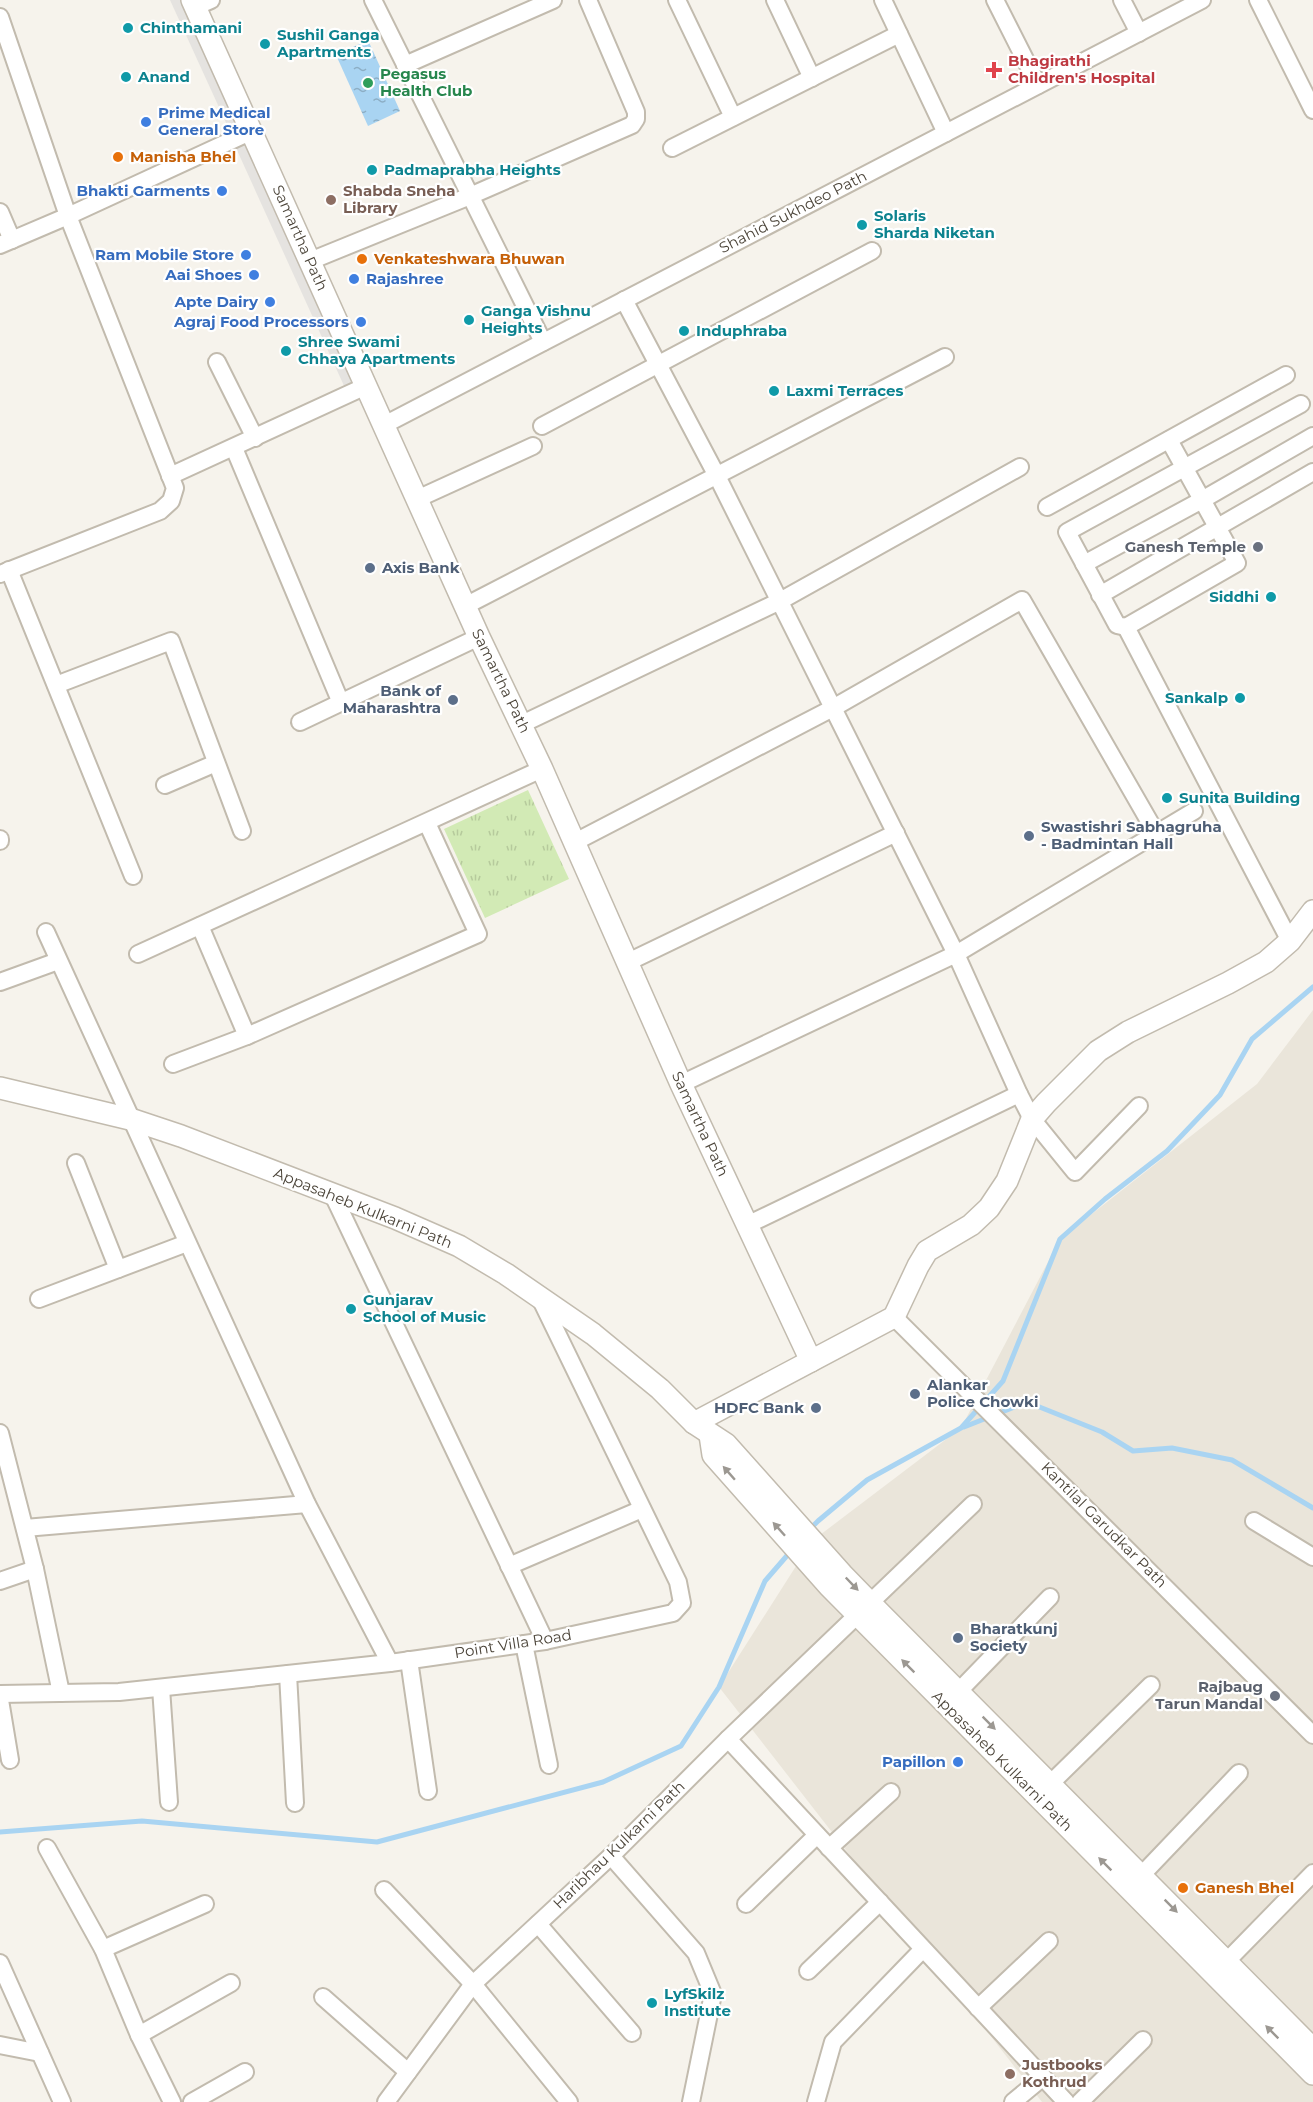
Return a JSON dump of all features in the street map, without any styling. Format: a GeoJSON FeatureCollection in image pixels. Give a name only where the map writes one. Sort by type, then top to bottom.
{"type":"FeatureCollection","features":[{"type":"Feature","properties":{"kind":"street"},"geometry":{"type":"LineString","coordinates":[[373,0],[543,342]]}},
{"type":"Feature","properties":{"kind":"street"},"geometry":{"type":"LineString","coordinates":[[405,65],[553,0]]}},
{"type":"Feature","properties":{"kind":"street"},"geometry":{"type":"LineString","coordinates":[[310,261],[470,196],[635,122],[636,112],[588,0]]}},
{"type":"Feature","properties":{"kind":"street"},"geometry":{"type":"LineString","coordinates":[[677,0],[733,117]]}},
{"type":"Feature","properties":{"kind":"street"},"geometry":{"type":"LineString","coordinates":[[776,0],[812,78]]}},
{"type":"Feature","properties":{"kind":"street"},"geometry":{"type":"LineString","coordinates":[[883,0],[946,133]]}},
{"type":"Feature","properties":{"kind":"street"},"geometry":{"type":"LineString","coordinates":[[994,0],[1038,85]]}},
{"type":"Feature","properties":{"kind":"street"},"geometry":{"type":"LineString","coordinates":[[1122,0],[1139,33]]}},
{"type":"Feature","properties":{"kind":"street","name":"Shahid Sukhdeo Path"},"geometry":{"type":"LineString","coordinates":[[384,425],[1202,0]]}},
{"type":"Feature","properties":{"kind":"street"},"geometry":{"type":"LineString","coordinates":[[1257,0],[1313,111]]}},
{"type":"Feature","properties":{"kind":"street","name":"Samartha Path"},"geometry":{"type":"LineString","coordinates":[[200,2],[252,131],[366,386],[479,637],[542,768],[681,1084],[811,1361]]}},
{"type":"Feature","properties":{"kind":"street"},"geometry":{"type":"LineString","coordinates":[[0,17],[68,216],[175,488],[171,501],[160,511],[4,572],[56,685],[133,876]]}},
{"type":"Feature","properties":{"kind":"street"},"geometry":{"type":"LineString","coordinates":[[672,148],[899,34]]}},
{"type":"Feature","properties":{"kind":"street"},"geometry":{"type":"LineString","coordinates":[[0,212],[6,243],[252,131]]}},
{"type":"Feature","properties":{"kind":"street"},"geometry":{"type":"LineString","coordinates":[[542,426],[872,251]]}},
{"type":"Feature","properties":{"kind":"street"},"geometry":{"type":"LineString","coordinates":[[624,300],[717,476],[896,833],[956,954],[1032,1119],[1075,1172],[1139,1106]]}},
{"type":"Feature","properties":{"kind":"street"},"geometry":{"type":"LineString","coordinates":[[465,606],[945,357]]}},
{"type":"Feature","properties":{"kind":"street"},"geometry":{"type":"LineString","coordinates":[[217,362],[255,438]]}},
{"type":"Feature","properties":{"kind":"street"},"geometry":{"type":"LineString","coordinates":[[1047,507],[1286,375]]}},
{"type":"Feature","properties":{"kind":"street"},"geometry":{"type":"LineString","coordinates":[[170,476],[366,386]]}},
{"type":"Feature","properties":{"kind":"street"},"geometry":{"type":"LineString","coordinates":[[1169,440],[1184,467],[1202,500],[1238,563],[1126,627],[1117,625],[1067,532],[1184,467],[1301,404]]}},
{"type":"Feature","properties":{"kind":"street"},"geometry":{"type":"LineString","coordinates":[[1084,564],[1313,436]]}},
{"type":"Feature","properties":{"kind":"street"},"geometry":{"type":"LineString","coordinates":[[417,499],[533,446]]}},
{"type":"Feature","properties":{"kind":"street"},"geometry":{"type":"LineString","coordinates":[[234,448],[341,703]]}},
{"type":"Feature","properties":{"kind":"street"},"geometry":{"type":"LineString","coordinates":[[522,724],[780,601],[1020,467]]}},
{"type":"Feature","properties":{"kind":"street"},"geometry":{"type":"LineString","coordinates":[[1100,595],[1313,472]]}},
{"type":"Feature","properties":{"kind":"street"},"geometry":{"type":"LineString","coordinates":[[575,842],[833,708],[1022,600],[1156,833]]}},
{"type":"Feature","properties":{"kind":"street"},"geometry":{"type":"LineString","coordinates":[[1126,627],[1290,941]]}},
{"type":"Feature","properties":{"kind":"street"},"geometry":{"type":"LineString","coordinates":[[300,722],[479,637]]}},
{"type":"Feature","properties":{"kind":"street"},"geometry":{"type":"LineString","coordinates":[[56,685],[171,641],[242,831]]}},
{"type":"Feature","properties":{"kind":"street"},"geometry":{"type":"LineString","coordinates":[[165,784],[216,763]]}},
{"type":"Feature","properties":{"kind":"street"},"geometry":{"type":"LineString","coordinates":[[138,954],[427,823],[542,768]]}},
{"type":"Feature","properties":{"kind":"street"},"geometry":{"type":"LineString","coordinates":[[681,1084],[956,954],[1194,811]]}},
{"type":"Feature","properties":{"kind":"street"},"geometry":{"type":"LineString","coordinates":[[173,1064],[247,1036],[478,934],[427,823]]}},
{"type":"Feature","properties":{"kind":"street"},"geometry":{"type":"LineString","coordinates":[[626,963],[896,833]]}},
{"type":"Feature","properties":{"kind":"street"},"geometry":{"type":"LineString","coordinates":[[702,1429],[811,1361],[894,1317],[927,1251],[971,1225],[989,1208],[1007,1182],[1032,1119],[1098,1051],[1128,1032],[1266,962],[1290,941],[1313,911]]}},
{"type":"Feature","properties":{"kind":"street"},"geometry":{"type":"LineString","coordinates":[[200,926],[247,1036]]}},
{"type":"Feature","properties":{"kind":"street"},"geometry":{"type":"LineString","coordinates":[[46,932],[307,1504],[390,1663]]}},
{"type":"Feature","properties":{"kind":"street"},"geometry":{"type":"LineString","coordinates":[[0,982],[58,961]]}},
{"type":"Feature","properties":{"kind":"street","name":"Appasaheb Kulkarni Path"},"geometry":{"type":"LineString","coordinates":[[0,1088],[130,1119],[395,1218],[459,1246],[538,1295],[593,1334],[660,1389],[702,1429],[713,1455],[764,1500],[864,1609],[1135,1882],[1226,1962],[1313,2049]]}},
{"type":"Feature","properties":{"kind":"street"},"geometry":{"type":"LineString","coordinates":[[747,1225],[1019,1094]]}},
{"type":"Feature","properties":{"kind":"street"},"geometry":{"type":"LineString","coordinates":[[76,1163],[118,1269]]}},
{"type":"Feature","properties":{"kind":"street"},"geometry":{"type":"LineString","coordinates":[[333,1195],[545,1641]]}},
{"type":"Feature","properties":{"kind":"street"},"geometry":{"type":"LineString","coordinates":[[39,1299],[188,1243]]}},
{"type":"Feature","properties":{"kind":"street","name":"Point Villa Road"},"geometry":{"type":"LineString","coordinates":[[0,1694],[119,1692],[390,1663],[545,1641],[673,1613],[682,1603],[678,1582],[538,1295]]}},
{"type":"Feature","properties":{"kind":"street","name":"Kantilal Garudkar Path"},"geometry":{"type":"LineString","coordinates":[[894,1317],[1313,1735]]}},
{"type":"Feature","properties":{"kind":"street"},"geometry":{"type":"LineString","coordinates":[[0,1433],[5,1470],[25,1528],[61,1693]]}},
{"type":"Feature","properties":{"kind":"street"},"geometry":{"type":"LineString","coordinates":[[25,1528],[307,1504]]}},
{"type":"Feature","properties":{"kind":"street","name":"Haribhau Kulkarni Path"},"geometry":{"type":"LineString","coordinates":[[386,2102],[473,1984],[610,1856],[973,1504]]}},
{"type":"Feature","properties":{"kind":"street"},"geometry":{"type":"LineString","coordinates":[[509,1566],[642,1509]]}},
{"type":"Feature","properties":{"kind":"street"},"geometry":{"type":"LineString","coordinates":[[1254,1521],[1313,1557]]}},
{"type":"Feature","properties":{"kind":"street"},"geometry":{"type":"LineString","coordinates":[[0,1581],[35,1569]]}},
{"type":"Feature","properties":{"kind":"street"},"geometry":{"type":"LineString","coordinates":[[958,1692],[1050,1597]]}},
{"type":"Feature","properties":{"kind":"street","name":"Appasaheb Kulkarni Path"},"geometry":{"type":"LineString","coordinates":[[864,1609],[958,1692],[1050,1784],[1135,1882],[1313,2074]]}},
{"type":"Feature","properties":{"kind":"street"},"geometry":{"type":"LineString","coordinates":[[524,1644],[549,1765]]}},
{"type":"Feature","properties":{"kind":"street"},"geometry":{"type":"LineString","coordinates":[[409,1660],[428,1791]]}},
{"type":"Feature","properties":{"kind":"street"},"geometry":{"type":"LineString","coordinates":[[288,1674],[295,1803]]}},
{"type":"Feature","properties":{"kind":"street"},"geometry":{"type":"LineString","coordinates":[[1050,1784],[1151,1685]]}},
{"type":"Feature","properties":{"kind":"street"},"geometry":{"type":"LineString","coordinates":[[161,1688],[169,1802]]}},
{"type":"Feature","properties":{"kind":"street"},"geometry":{"type":"LineString","coordinates":[[0,1700],[10,1760]]}},
{"type":"Feature","properties":{"kind":"street"},"geometry":{"type":"LineString","coordinates":[[728,1740],[1066,2102]]}},
{"type":"Feature","properties":{"kind":"street"},"geometry":{"type":"LineString","coordinates":[[1135,1882],[1239,1773]]}},
{"type":"Feature","properties":{"kind":"street"},"geometry":{"type":"LineString","coordinates":[[746,1904],[823,1841],[891,1792]]}},
{"type":"Feature","properties":{"kind":"street"},"geometry":{"type":"LineString","coordinates":[[47,1848],[103,1949],[139,2035],[172,2102]]}},
{"type":"Feature","properties":{"kind":"street"},"geometry":{"type":"LineString","coordinates":[[610,1856],[696,1953],[713,1994],[692,2102]]}},
{"type":"Feature","properties":{"kind":"street"},"geometry":{"type":"LineString","coordinates":[[1226,1962],[1313,1873]]}},
{"type":"Feature","properties":{"kind":"street"},"geometry":{"type":"LineString","coordinates":[[384,1890],[473,1984],[569,2102]]}},
{"type":"Feature","properties":{"kind":"street"},"geometry":{"type":"LineString","coordinates":[[808,1971],[880,1902]]}},
{"type":"Feature","properties":{"kind":"street"},"geometry":{"type":"LineString","coordinates":[[103,1949],[205,1904]]}},
{"type":"Feature","properties":{"kind":"street"},"geometry":{"type":"LineString","coordinates":[[538,1924],[632,2033]]}},
{"type":"Feature","properties":{"kind":"street"},"geometry":{"type":"LineString","coordinates":[[978,2008],[1049,1941]]}},
{"type":"Feature","properties":{"kind":"street"},"geometry":{"type":"LineString","coordinates":[[816,2102],[833,2042],[923,1949]]}},
{"type":"Feature","properties":{"kind":"street"},"geometry":{"type":"LineString","coordinates":[[0,1963],[62,2102]]}},
{"type":"Feature","properties":{"kind":"street"},"geometry":{"type":"LineString","coordinates":[[139,2035],[231,1983]]}},
{"type":"Feature","properties":{"kind":"street"},"geometry":{"type":"LineString","coordinates":[[323,1997],[408,2072]]}},
{"type":"Feature","properties":{"kind":"street"},"geometry":{"type":"LineString","coordinates":[[1080,2102],[1143,2040]]}},
{"type":"Feature","properties":{"kind":"street"},"geometry":{"type":"LineString","coordinates":[[0,2045],[40,2053]]}},
{"type":"Feature","properties":{"kind":"street"},"geometry":{"type":"LineString","coordinates":[[192,2102],[245,2072]]}},
{"type":"Feature","properties":{"kind":"street"},"geometry":{"type":"LineString","coordinates":[[1013,2102],[1043,2077]]}},
{"type":"Feature","properties":{"kind":"shaded area"},"geometry":{"type":"Polygon","coordinates":[[[170,0],[186,0],[241,121],[228,127],[170,0]]]}},
{"type":"Feature","properties":{"kind":"shaded area"},"geometry":{"type":"Polygon","coordinates":[[[249,142],[357,382],[345,388],[236,148],[249,142]]]}},
{"type":"Feature","properties":{"kind":"shaded area"},"geometry":{"type":"Polygon","coordinates":[[[1313,1010],[1313,2102],[1042,2102],[719,1687],[812,1541],[961,1428],[1060,1239],[1257,1084],[1313,1010]]]}},
{"type":"Feature","properties":{"kind":"green space"},"geometry":{"type":"Polygon","coordinates":[[[528,790],[569,879],[485,918],[444,829],[528,790]]]}},
{"type":"Feature","properties":{"kind":"water","name":"Pegasus Health Club"},"geometry":{"type":"Polygon","coordinates":[[[368,40],[400,111],[368,126],[336,55],[368,40]]]}},
{"type":"Feature","properties":{"kind":"waterway"},"geometry":{"type":"LineString","coordinates":[[809,1530],[867,1480],[961,1428],[1003,1381],[1060,1239],[1105,1199],[1167,1151],[1220,1095],[1252,1039],[1313,987]]}},
{"type":"Feature","properties":{"kind":"waterway"},"geometry":{"type":"LineString","coordinates":[[964,1427],[1027,1402],[1102,1432],[1133,1451],[1172,1448],[1232,1460],[1313,1508]]}},
{"type":"Feature","properties":{"kind":"waterway"},"geometry":{"type":"LineString","coordinates":[[0,1832],[142,1821],[377,1842],[603,1782],[681,1746],[719,1687],[765,1581],[791,1551]]}},
{"type":"Feature","properties":{"kind":"place","name":"Chinthamani"},"geometry":{"type":"Point","coordinates":[128,28]}},
{"type":"Feature","properties":{"kind":"place","name":"Sushil Ganga Apartments"},"geometry":{"type":"Point","coordinates":[265,44]}},
{"type":"Feature","properties":{"kind":"place","name":"Bhagirathi Children's Hospital"},"geometry":{"type":"Point","coordinates":[994,70]}},
{"type":"Feature","properties":{"kind":"place","name":"Anand"},"geometry":{"type":"Point","coordinates":[126,77]}},
{"type":"Feature","properties":{"kind":"place","name":"Pegasus Health Club"},"geometry":{"type":"Point","coordinates":[368,83]}},
{"type":"Feature","properties":{"kind":"place","name":"Prime Medical General Store"},"geometry":{"type":"Point","coordinates":[146,122]}},
{"type":"Feature","properties":{"kind":"place","name":"Manisha Bhel"},"geometry":{"type":"Point","coordinates":[118,157]}},
{"type":"Feature","properties":{"kind":"place","name":"Padmaprabha Heights"},"geometry":{"type":"Point","coordinates":[372,170]}},
{"type":"Feature","properties":{"kind":"place","name":"Bhakti Garments"},"geometry":{"type":"Point","coordinates":[222,191]}},
{"type":"Feature","properties":{"kind":"place","name":"Shabda Sneha Library"},"geometry":{"type":"Point","coordinates":[331,200]}},
{"type":"Feature","properties":{"kind":"place","name":"Solaris Sharda Niketan"},"geometry":{"type":"Point","coordinates":[862,225]}},
{"type":"Feature","properties":{"kind":"place","name":"Ram Mobile Store"},"geometry":{"type":"Point","coordinates":[246,255]}},
{"type":"Feature","properties":{"kind":"place","name":"Venkateshwara Bhuwan"},"geometry":{"type":"Point","coordinates":[362,259]}},
{"type":"Feature","properties":{"kind":"place","name":"Aai Shoes"},"geometry":{"type":"Point","coordinates":[254,275]}},
{"type":"Feature","properties":{"kind":"place","name":"Rajashree"},"geometry":{"type":"Point","coordinates":[354,279]}},
{"type":"Feature","properties":{"kind":"place","name":"Apte Dairy"},"geometry":{"type":"Point","coordinates":[270,302]}},
{"type":"Feature","properties":{"kind":"place","name":"Ganga Vishnu Heights"},"geometry":{"type":"Point","coordinates":[469,320]}},
{"type":"Feature","properties":{"kind":"place","name":"Agraj Food Processors"},"geometry":{"type":"Point","coordinates":[361,322]}},
{"type":"Feature","properties":{"kind":"place","name":"Induphraba"},"geometry":{"type":"Point","coordinates":[684,331]}},
{"type":"Feature","properties":{"kind":"place","name":"Shree Swami Chhaya Apartments"},"geometry":{"type":"Point","coordinates":[286,351]}},
{"type":"Feature","properties":{"kind":"place","name":"Laxmi Terraces"},"geometry":{"type":"Point","coordinates":[774,391]}},
{"type":"Feature","properties":{"kind":"place","name":"Ganesh Temple"},"geometry":{"type":"Point","coordinates":[1258,547]}},
{"type":"Feature","properties":{"kind":"place","name":"Axis Bank"},"geometry":{"type":"Point","coordinates":[370,568]}},
{"type":"Feature","properties":{"kind":"place","name":"Siddhi"},"geometry":{"type":"Point","coordinates":[1271,597]}},
{"type":"Feature","properties":{"kind":"place","name":"Sankalp"},"geometry":{"type":"Point","coordinates":[1240,698]}},
{"type":"Feature","properties":{"kind":"place","name":"Bank of Maharashtra"},"geometry":{"type":"Point","coordinates":[453,700]}},
{"type":"Feature","properties":{"kind":"place","name":"Sunita Building"},"geometry":{"type":"Point","coordinates":[1167,798]}},
{"type":"Feature","properties":{"kind":"place","name":"Swastishri Sabhagruha - Badmintan Hall"},"geometry":{"type":"Point","coordinates":[1029,836]}},
{"type":"Feature","properties":{"kind":"place","name":"Gunjarav School of Music"},"geometry":{"type":"Point","coordinates":[351,1309]}},
{"type":"Feature","properties":{"kind":"place","name":"Alankar Police Chowki"},"geometry":{"type":"Point","coordinates":[915,1394]}},
{"type":"Feature","properties":{"kind":"place","name":"HDFC Bank"},"geometry":{"type":"Point","coordinates":[816,1408]}},
{"type":"Feature","properties":{"kind":"place","name":"Bharatkunj Society"},"geometry":{"type":"Point","coordinates":[958,1638]}},
{"type":"Feature","properties":{"kind":"place","name":"Rajbaug Tarun Mandal"},"geometry":{"type":"Point","coordinates":[1275,1696]}},
{"type":"Feature","properties":{"kind":"place","name":"Papillon"},"geometry":{"type":"Point","coordinates":[958,1762]}},
{"type":"Feature","properties":{"kind":"place","name":"Ganesh Bhel"},"geometry":{"type":"Point","coordinates":[1183,1888]}},
{"type":"Feature","properties":{"kind":"place","name":"LyfSkilz Institute"},"geometry":{"type":"Point","coordinates":[652,2003]}},
{"type":"Feature","properties":{"kind":"place","name":"Justbooks Kothrud"},"geometry":{"type":"Point","coordinates":[1010,2074]}}]}
